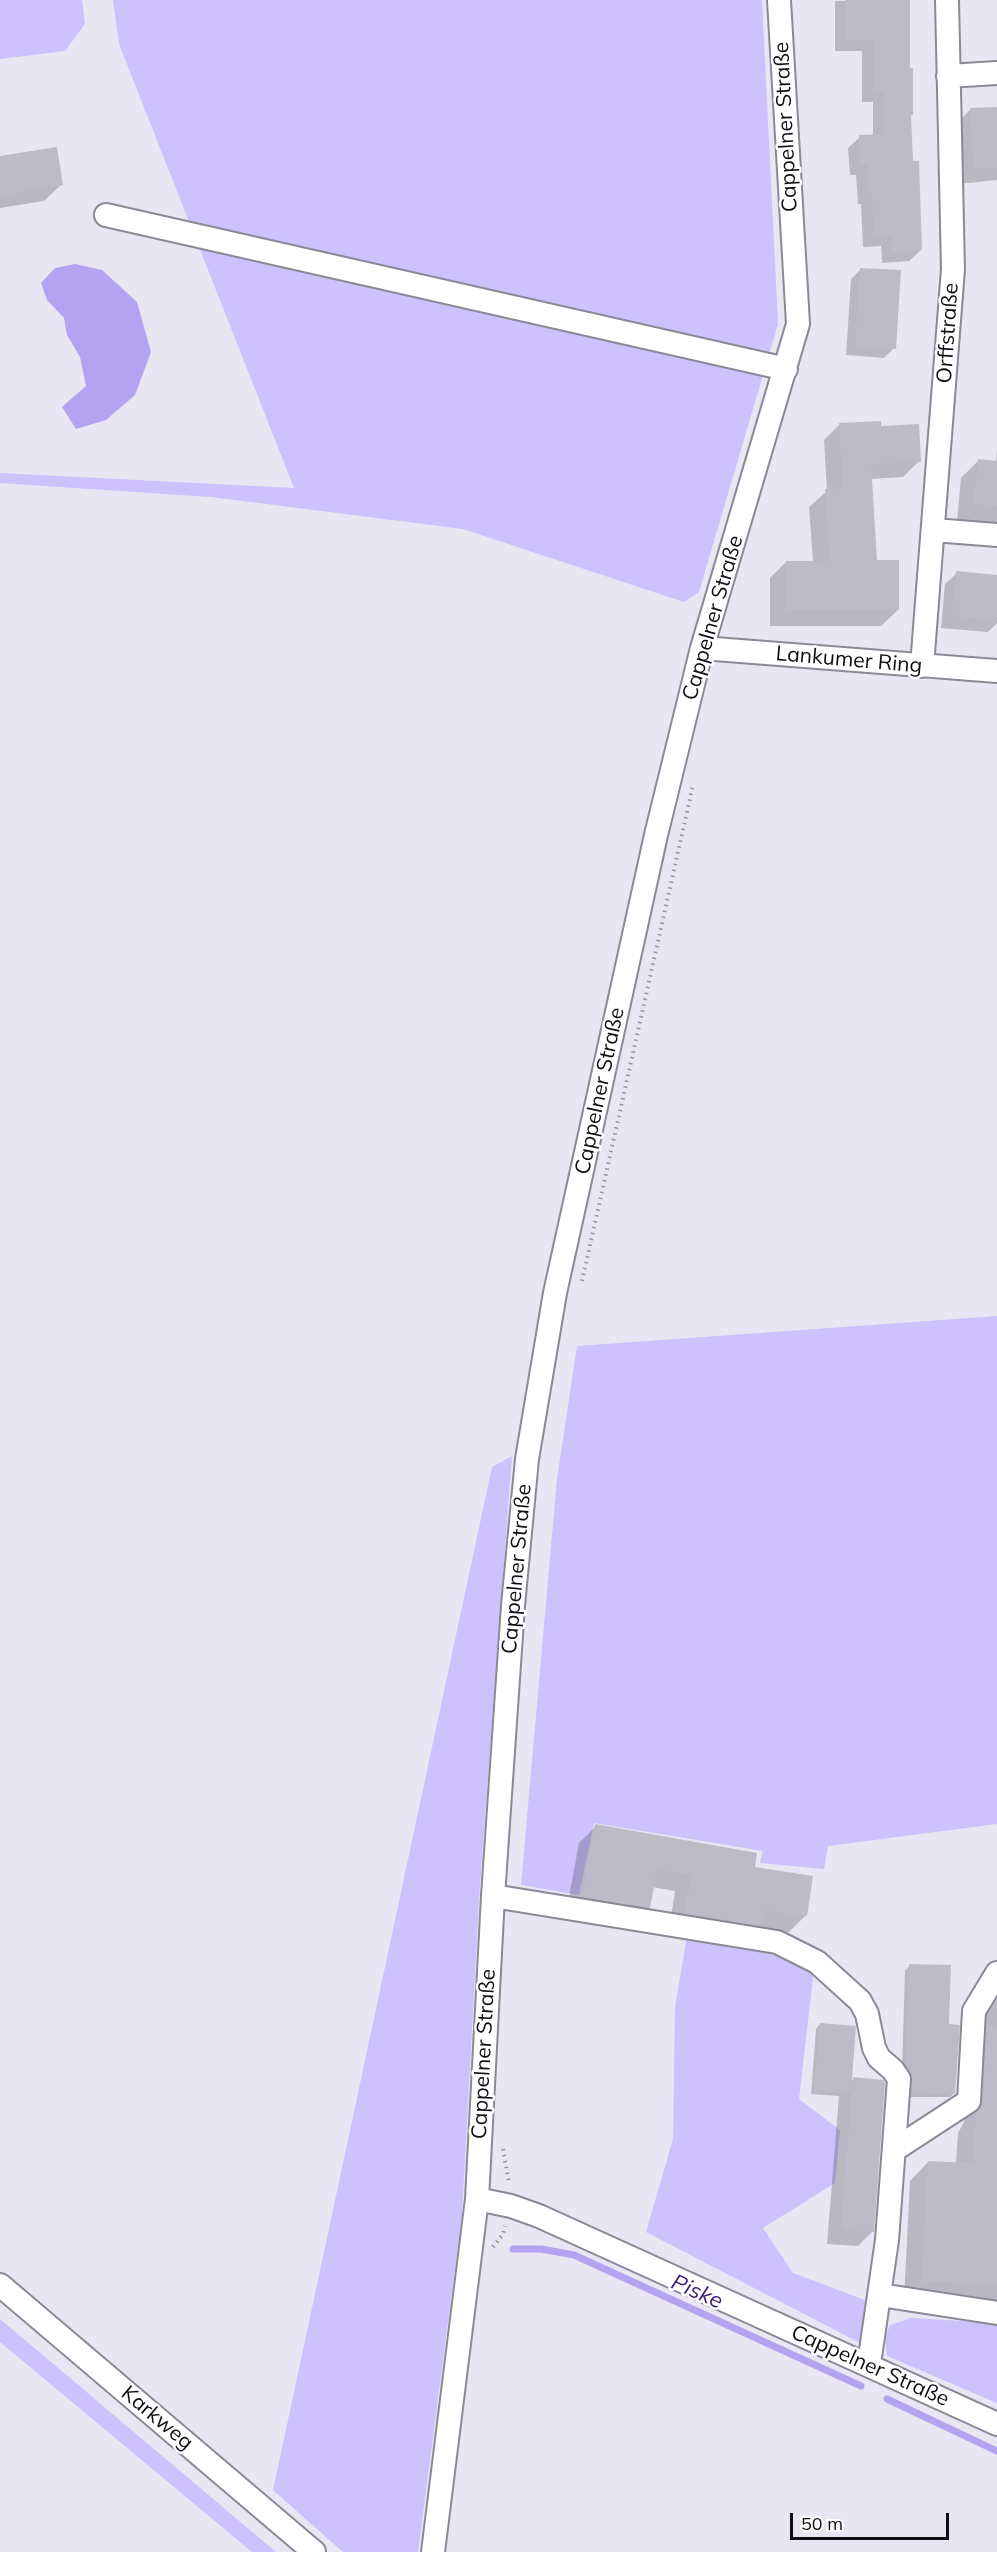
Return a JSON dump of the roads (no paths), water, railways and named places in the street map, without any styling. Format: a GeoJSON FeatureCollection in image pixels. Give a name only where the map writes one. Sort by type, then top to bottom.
{"type":"FeatureCollection","features":[{"type":"Feature","properties":{"kind":"street","name":"Cappelner Straße"},"geometry":{"type":"LineString","coordinates":[[433,2552],[477,2199],[492,1896],[527,1459],[547,1334],[656,835],[702,648],[798,324],[779,0]]}},
{"type":"Feature","properties":{"kind":"street","name":"Orffstraße"},"geometry":{"type":"LineString","coordinates":[[922,666],[953,269],[947,0]]}},
{"type":"Feature","properties":{"kind":"street"},"geometry":{"type":"LineString","coordinates":[[948,76],[997,73]]}},
{"type":"Feature","properties":{"kind":"street"},"geometry":{"type":"LineString","coordinates":[[106,215],[786,369]]}},
{"type":"Feature","properties":{"kind":"street"},"geometry":{"type":"LineString","coordinates":[[934,530],[997,535]]}},
{"type":"Feature","properties":{"kind":"street","name":"Lankumer Ring"},"geometry":{"type":"LineString","coordinates":[[702,648],[997,671]]}},
{"type":"Feature","properties":{"kind":"street"},"geometry":{"type":"LineString","coordinates":[[492,1896],[777,1942],[817,1962],[860,2001],[867,2014],[874,2048],[879,2058],[893,2070],[899,2079],[880,2295],[869,2364]]}},
{"type":"Feature","properties":{"kind":"street"},"geometry":{"type":"LineString","coordinates":[[894,2150],[969,2101],[974,2011],[997,1973]]}},
{"type":"Feature","properties":{"kind":"street","name":"Cappelner Straße"},"geometry":{"type":"LineString","coordinates":[[477,2199],[511,2206],[539,2216],[997,2424]]}},
{"type":"Feature","properties":{"kind":"street","name":"Karkweg"},"geometry":{"type":"LineString","coordinates":[[0,2284],[314,2552]]}},
{"type":"Feature","properties":{"kind":"street"},"geometry":{"type":"LineString","coordinates":[[880,2295],[997,2313]]}},
{"type":"Feature","properties":{"kind":"waterway","name":"Piske"},"geometry":{"type":"LineString","coordinates":[[513,2249],[541,2249],[574,2255],[861,2386]]}},
{"type":"Feature","properties":{"kind":"waterway","name":"Piske"},"geometry":{"type":"LineString","coordinates":[[887,2399],[997,2451]]}}]}
